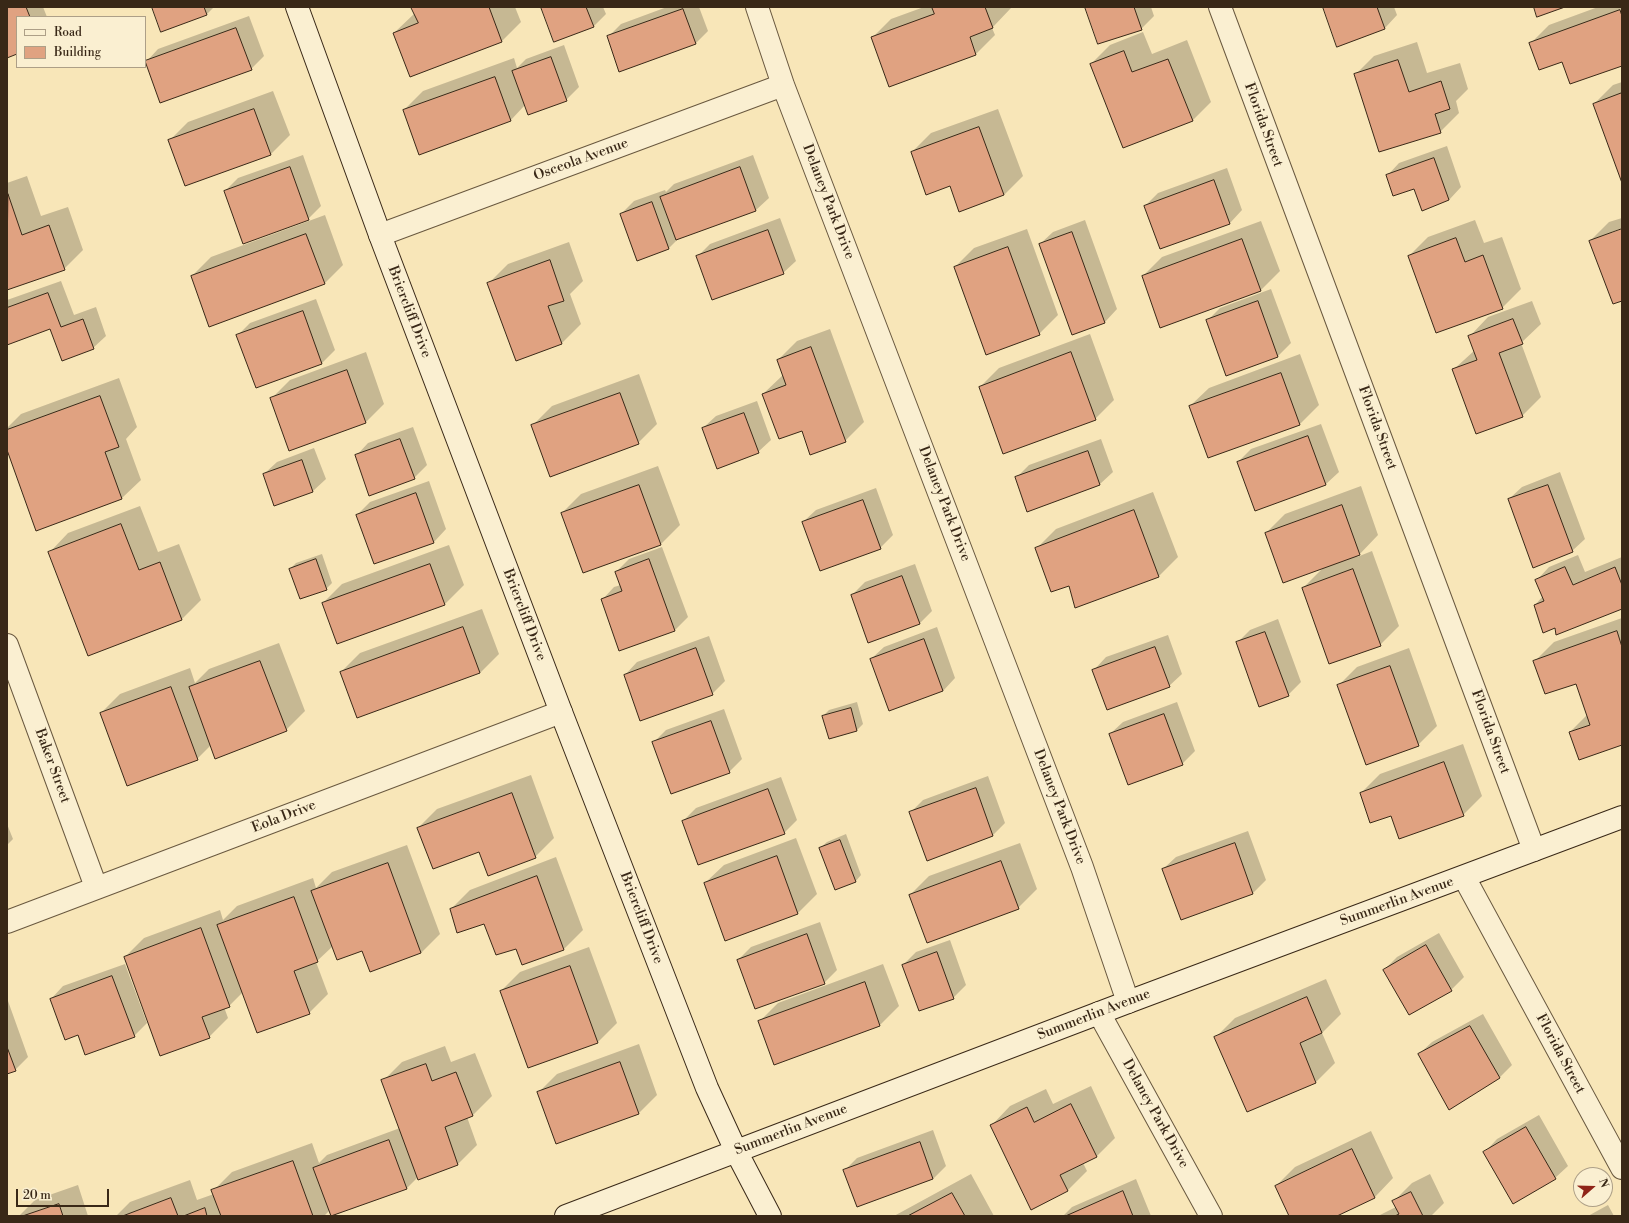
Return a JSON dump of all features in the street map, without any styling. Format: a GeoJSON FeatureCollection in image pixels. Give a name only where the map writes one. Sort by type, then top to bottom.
{"type":"FeatureCollection","features":[{"type":"Feature","properties":{"kind":"street","name":"Briercliff Drive"},"geometry":{"type":"LineString","coordinates":[[297,7],[380,235],[561,712],[706,1088],[736,1151],[770,1216]]}},
{"type":"Feature","properties":{"kind":"street","name":"Delaney Park Drive"},"geometry":{"type":"LineString","coordinates":[[757,7],[783,86],[1079,860],[1128,1002]]}},
{"type":"Feature","properties":{"kind":"street","name":"Florida Street"},"geometry":{"type":"LineString","coordinates":[[1220,7],[1534,850]]}},
{"type":"Feature","properties":{"kind":"street","name":"Osceola Avenue"},"geometry":{"type":"LineString","coordinates":[[380,235],[783,86]]}},
{"type":"Feature","properties":{"kind":"street","name":"Baker Street"},"geometry":{"type":"LineString","coordinates":[[7,644],[96,887]]}},
{"type":"Feature","properties":{"kind":"street","name":"Eola Drive"},"geometry":{"type":"LineString","coordinates":[[7,922],[561,712]]}},
{"type":"Feature","properties":{"kind":"street","name":"Summerlin Avenue"},"geometry":{"type":"LineString","coordinates":[[566,1216],[1622,816]]}},
{"type":"Feature","properties":{"kind":"street","name":"Florida Street"},"geometry":{"type":"LineString","coordinates":[[1464,877],[1622,1168]]}},
{"type":"Feature","properties":{"kind":"street","name":"Delaney Park Drive"},"geometry":{"type":"LineString","coordinates":[[1099,1013],[1211,1216]]}},
{"type":"Feature","properties":{"kind":"building"},"geometry":{"type":"Polygon","coordinates":[[[7,7],[26,7],[30,16],[16,16],[16,54],[7,58],[7,7]]]}},
{"type":"Feature","properties":{"kind":"building"},"geometry":{"type":"Polygon","coordinates":[[[152,7],[204,7],[207,15],[161,32],[152,7]]]}},
{"type":"Feature","properties":{"kind":"building"},"geometry":{"type":"Polygon","coordinates":[[[411,7],[489,7],[502,42],[410,77],[393,33],[418,23],[411,7]]]}},
{"type":"Feature","properties":{"kind":"building"},"geometry":{"type":"Polygon","coordinates":[[[541,7],[586,7],[594,27],[554,42],[541,7]]]}},
{"type":"Feature","properties":{"kind":"building"},"geometry":{"type":"Polygon","coordinates":[[[932,7],[985,7],[993,28],[970,37],[976,55],[889,87],[871,37],[934,14],[932,7]]]}},
{"type":"Feature","properties":{"kind":"building"},"geometry":{"type":"Polygon","coordinates":[[[1085,7],[1134,7],[1142,30],[1098,44],[1085,7]]]}},
{"type":"Feature","properties":{"kind":"building"},"geometry":{"type":"Polygon","coordinates":[[[1323,7],[1377,7],[1385,29],[1337,47],[1323,7]]]}},
{"type":"Feature","properties":{"kind":"building"},"geometry":{"type":"Polygon","coordinates":[[[1534,7],[1565,7],[1537,17],[1534,7]]]}},
{"type":"Feature","properties":{"kind":"building"},"geometry":{"type":"Polygon","coordinates":[[[683,9],[696,44],[619,72],[607,36],[683,9]]]}},
{"type":"Feature","properties":{"kind":"building"},"geometry":{"type":"Polygon","coordinates":[[[1620,10],[1622,16],[1622,66],[1570,84],[1562,62],[1539,70],[1529,43],[1620,10]]]}},
{"type":"Feature","properties":{"kind":"building"},"geometry":{"type":"Polygon","coordinates":[[[236,28],[252,70],[160,103],[146,61],[236,28]]]}},
{"type":"Feature","properties":{"kind":"building"},"geometry":{"type":"Polygon","coordinates":[[[1124,51],[1132,72],[1168,59],[1193,121],[1123,148],[1090,64],[1124,51]]]}},
{"type":"Feature","properties":{"kind":"building"},"geometry":{"type":"Polygon","coordinates":[[[551,57],[567,101],[528,115],[512,71],[551,57]]]}},
{"type":"Feature","properties":{"kind":"building"},"geometry":{"type":"Polygon","coordinates":[[[1398,60],[1409,92],[1441,81],[1450,109],[1435,114],[1441,133],[1379,152],[1354,74],[1398,60]]]}},
{"type":"Feature","properties":{"kind":"building"},"geometry":{"type":"Polygon","coordinates":[[[495,77],[511,121],[419,155],[403,110],[495,77]]]}},
{"type":"Feature","properties":{"kind":"building"},"geometry":{"type":"Polygon","coordinates":[[[1622,93],[1622,183],[1593,104],[1622,93]]]}},
{"type":"Feature","properties":{"kind":"building"},"geometry":{"type":"Polygon","coordinates":[[[254,109],[271,155],[185,186],[168,140],[254,109]]]}},
{"type":"Feature","properties":{"kind":"building"},"geometry":{"type":"Polygon","coordinates":[[[979,127],[1004,195],[959,212],[950,186],[926,195],[911,152],[979,127]]]}},
{"type":"Feature","properties":{"kind":"building"},"geometry":{"type":"Polygon","coordinates":[[[1434,158],[1449,200],[1422,211],[1414,189],[1393,196],[1386,175],[1434,158]]]}},
{"type":"Feature","properties":{"kind":"building"},"geometry":{"type":"Polygon","coordinates":[[[290,167],[309,220],[243,244],[224,191],[290,167]]]}},
{"type":"Feature","properties":{"kind":"building"},"geometry":{"type":"Polygon","coordinates":[[[740,167],[756,211],[676,240],[660,197],[740,167]]]}},
{"type":"Feature","properties":{"kind":"building"},"geometry":{"type":"Polygon","coordinates":[[[1214,180],[1230,224],[1160,249],[1144,206],[1214,180]]]}},
{"type":"Feature","properties":{"kind":"building"},"geometry":{"type":"Polygon","coordinates":[[[8,194],[22,235],[49,225],[65,270],[7,290],[8,194]]]}},
{"type":"Feature","properties":{"kind":"building"},"geometry":{"type":"Polygon","coordinates":[[[652,202],[669,249],[637,261],[620,214],[652,202]]]}},
{"type":"Feature","properties":{"kind":"building"},"geometry":{"type":"Polygon","coordinates":[[[1622,229],[1622,301],[1613,304],[1589,241],[1622,229]]]}},
{"type":"Feature","properties":{"kind":"building"},"geometry":{"type":"Polygon","coordinates":[[[768,230],[784,274],[712,300],[696,256],[768,230]]]}},
{"type":"Feature","properties":{"kind":"building"},"geometry":{"type":"Polygon","coordinates":[[[1072,232],[1105,323],[1072,335],[1039,244],[1072,232]]]}},
{"type":"Feature","properties":{"kind":"building"},"geometry":{"type":"Polygon","coordinates":[[[306,234],[325,284],[209,327],[191,276],[306,234]]]}},
{"type":"Feature","properties":{"kind":"building"},"geometry":{"type":"Polygon","coordinates":[[[1456,238],[1465,262],[1483,255],[1503,309],[1436,333],[1408,256],[1456,238]]]}},
{"type":"Feature","properties":{"kind":"building"},"geometry":{"type":"Polygon","coordinates":[[[1242,239],[1261,291],[1160,328],[1142,276],[1242,239]]]}},
{"type":"Feature","properties":{"kind":"building"},"geometry":{"type":"Polygon","coordinates":[[[1008,247],[1040,335],[986,355],[954,267],[1008,247]]]}},
{"type":"Feature","properties":{"kind":"building"},"geometry":{"type":"Polygon","coordinates":[[[550,260],[564,301],[548,306],[562,344],[516,361],[487,283],[550,260]]]}},
{"type":"Feature","properties":{"kind":"building"},"geometry":{"type":"Polygon","coordinates":[[[48,293],[61,327],[83,319],[94,349],[62,361],[50,329],[7,345],[7,308],[48,293]]]}},
{"type":"Feature","properties":{"kind":"building"},"geometry":{"type":"Polygon","coordinates":[[[1258,301],[1278,357],[1226,376],[1206,320],[1258,301]]]}},
{"type":"Feature","properties":{"kind":"building"},"geometry":{"type":"Polygon","coordinates":[[[303,311],[322,364],[256,388],[236,335],[303,311]]]}},
{"type":"Feature","properties":{"kind":"building"},"geometry":{"type":"Polygon","coordinates":[[[1513,319],[1523,344],[1499,353],[1523,417],[1476,434],[1452,369],[1477,360],[1468,336],[1513,319]]]}},
{"type":"Feature","properties":{"kind":"building"},"geometry":{"type":"Polygon","coordinates":[[[811,347],[846,442],[810,455],[802,431],[779,439],[762,394],[786,385],[777,360],[811,347]]]}},
{"type":"Feature","properties":{"kind":"building"},"geometry":{"type":"Polygon","coordinates":[[[1071,352],[1096,420],[1003,454],[979,387],[1071,352]]]}},
{"type":"Feature","properties":{"kind":"building"},"geometry":{"type":"Polygon","coordinates":[[[347,370],[366,423],[289,451],[270,398],[347,370]]]}},
{"type":"Feature","properties":{"kind":"building"},"geometry":{"type":"Polygon","coordinates":[[[1281,373],[1300,425],[1208,458],[1189,406],[1281,373]]]}},
{"type":"Feature","properties":{"kind":"building"},"geometry":{"type":"Polygon","coordinates":[[[620,393],[639,444],[550,477],[531,425],[620,393]]]}},
{"type":"Feature","properties":{"kind":"building"},"geometry":{"type":"Polygon","coordinates":[[[100,396],[119,447],[105,452],[122,499],[36,531],[7,450],[7,430],[100,396]]]}},
{"type":"Feature","properties":{"kind":"building"},"geometry":{"type":"Polygon","coordinates":[[[744,413],[759,453],[717,469],[702,428],[744,413]]]}},
{"type":"Feature","properties":{"kind":"building"},"geometry":{"type":"Polygon","coordinates":[[[1308,436],[1326,485],[1255,511],[1237,462],[1308,436]]]}},
{"type":"Feature","properties":{"kind":"building"},"geometry":{"type":"Polygon","coordinates":[[[400,439],[415,479],[369,496],[355,455],[400,439]]]}},
{"type":"Feature","properties":{"kind":"building"},"geometry":{"type":"Polygon","coordinates":[[[1088,451],[1100,485],[1027,512],[1015,477],[1088,451]]]}},
{"type":"Feature","properties":{"kind":"building"},"geometry":{"type":"Polygon","coordinates":[[[302,460],[313,492],[274,506],[263,474],[302,460]]]}},
{"type":"Feature","properties":{"kind":"building"},"geometry":{"type":"Polygon","coordinates":[[[639,485],[661,545],[583,573],[561,513],[639,485]]]}},
{"type":"Feature","properties":{"kind":"building"},"geometry":{"type":"Polygon","coordinates":[[[1548,485],[1573,552],[1533,568],[1508,499],[1548,485]]]}},
{"type":"Feature","properties":{"kind":"building"},"geometry":{"type":"Polygon","coordinates":[[[416,493],[434,543],[374,564],[356,515],[416,493]]]}},
{"type":"Feature","properties":{"kind":"building"},"geometry":{"type":"Polygon","coordinates":[[[863,500],[881,549],[820,571],[802,522],[863,500]]]}},
{"type":"Feature","properties":{"kind":"building"},"geometry":{"type":"Polygon","coordinates":[[[1342,505],[1360,555],[1283,583],[1265,533],[1342,505]]]}},
{"type":"Feature","properties":{"kind":"building"},"geometry":{"type":"Polygon","coordinates":[[[1134,510],[1159,577],[1075,608],[1069,586],[1051,592],[1035,548],[1134,510]]]}},
{"type":"Feature","properties":{"kind":"building"},"geometry":{"type":"Polygon","coordinates":[[[121,524],[139,570],[160,562],[182,620],[88,656],[48,552],[121,524]]]}},
{"type":"Feature","properties":{"kind":"building"},"geometry":{"type":"Polygon","coordinates":[[[316,559],[327,590],[300,599],[289,569],[316,559]]]}},
{"type":"Feature","properties":{"kind":"building"},"geometry":{"type":"Polygon","coordinates":[[[649,559],[675,631],[619,651],[601,599],[622,591],[615,572],[649,559]]]}},
{"type":"Feature","properties":{"kind":"building"},"geometry":{"type":"Polygon","coordinates":[[[430,564],[445,605],[337,644],[322,603],[430,564]]]}},
{"type":"Feature","properties":{"kind":"building"},"geometry":{"type":"Polygon","coordinates":[[[1565,567],[1573,585],[1615,567],[1622,585],[1622,609],[1556,635],[1555,628],[1543,633],[1534,605],[1544,601],[1535,580],[1565,567]]]}},
{"type":"Feature","properties":{"kind":"building"},"geometry":{"type":"Polygon","coordinates":[[[1353,569],[1381,646],[1329,664],[1302,588],[1353,569]]]}},
{"type":"Feature","properties":{"kind":"building"},"geometry":{"type":"Polygon","coordinates":[[[902,576],[920,624],[868,643],[851,595],[902,576]]]}},
{"type":"Feature","properties":{"kind":"building"},"geometry":{"type":"Polygon","coordinates":[[[463,627],[480,673],[357,718],[340,672],[463,627]]]}},
{"type":"Feature","properties":{"kind":"building"},"geometry":{"type":"Polygon","coordinates":[[[1617,631],[1622,647],[1622,745],[1579,760],[1569,732],[1590,725],[1576,684],[1545,694],[1533,661],[1617,631]]]}},
{"type":"Feature","properties":{"kind":"building"},"geometry":{"type":"Polygon","coordinates":[[[1265,632],[1289,696],[1259,707],[1236,642],[1265,632]]]}},
{"type":"Feature","properties":{"kind":"building"},"geometry":{"type":"Polygon","coordinates":[[[924,639],[943,691],[889,711],[870,659],[924,639]]]}},
{"type":"Feature","properties":{"kind":"building"},"geometry":{"type":"Polygon","coordinates":[[[1155,647],[1170,687],[1107,710],[1092,670],[1155,647]]]}},
{"type":"Feature","properties":{"kind":"building"},"geometry":{"type":"Polygon","coordinates":[[[696,648],[713,695],[640,721],[624,675],[696,648]]]}},
{"type":"Feature","properties":{"kind":"building"},"geometry":{"type":"Polygon","coordinates":[[[260,661],[287,731],[215,759],[189,687],[260,661]]]}},
{"type":"Feature","properties":{"kind":"building"},"geometry":{"type":"Polygon","coordinates":[[[1390,666],[1419,746],[1366,765],[1337,685],[1390,666]]]}},
{"type":"Feature","properties":{"kind":"building"},"geometry":{"type":"Polygon","coordinates":[[[171,687],[198,760],[127,786],[100,713],[171,687]]]}},
{"type":"Feature","properties":{"kind":"building"},"geometry":{"type":"Polygon","coordinates":[[[851,708],[857,731],[829,739],[822,716],[851,708]]]}},
{"type":"Feature","properties":{"kind":"building"},"geometry":{"type":"Polygon","coordinates":[[[1164,714],[1183,765],[1128,785],[1109,734],[1164,714]]]}},
{"type":"Feature","properties":{"kind":"building"},"geometry":{"type":"Polygon","coordinates":[[[711,721],[730,773],[671,794],[652,742],[711,721]]]}},
{"type":"Feature","properties":{"kind":"building"},"geometry":{"type":"Polygon","coordinates":[[[1444,762],[1464,816],[1399,839],[1391,816],[1370,823],[1360,793],[1444,762]]]}},
{"type":"Feature","properties":{"kind":"building"},"geometry":{"type":"Polygon","coordinates":[[[976,788],[993,836],[927,861],[909,812],[976,788]]]}},
{"type":"Feature","properties":{"kind":"building"},"geometry":{"type":"Polygon","coordinates":[[[768,789],[785,834],[698,865],[682,821],[768,789]]]}},
{"type":"Feature","properties":{"kind":"building"},"geometry":{"type":"Polygon","coordinates":[[[512,793],[536,858],[488,876],[479,852],[433,869],[417,828],[512,793]]]}},
{"type":"Feature","properties":{"kind":"building"},"geometry":{"type":"Polygon","coordinates":[[[840,840],[856,882],[835,890],[819,848],[840,840]]]}},
{"type":"Feature","properties":{"kind":"building"},"geometry":{"type":"Polygon","coordinates":[[[1235,843],[1253,894],[1181,920],[1162,869],[1235,843]]]}},
{"type":"Feature","properties":{"kind":"building"},"geometry":{"type":"Polygon","coordinates":[[[777,856],[798,914],[725,941],[704,883],[777,856]]]}},
{"type":"Feature","properties":{"kind":"building"},"geometry":{"type":"Polygon","coordinates":[[[1001,861],[1019,909],[927,943],[909,895],[1001,861]]]}},
{"type":"Feature","properties":{"kind":"building"},"geometry":{"type":"Polygon","coordinates":[[[388,863],[421,953],[370,972],[362,951],[337,960],[311,891],[388,863]]]}},
{"type":"Feature","properties":{"kind":"building"},"geometry":{"type":"Polygon","coordinates":[[[537,876],[564,950],[522,965],[516,949],[496,955],[484,924],[457,933],[450,909],[537,876]]]}},
{"type":"Feature","properties":{"kind":"building"},"geometry":{"type":"Polygon","coordinates":[[[294,897],[318,962],[294,971],[310,1014],[257,1033],[217,925],[294,897]]]}},
{"type":"Feature","properties":{"kind":"building"},"geometry":{"type":"Polygon","coordinates":[[[201,928],[230,1007],[202,1017],[210,1038],[160,1056],[124,957],[201,928]]]}},
{"type":"Feature","properties":{"kind":"building"},"geometry":{"type":"Polygon","coordinates":[[[807,934],[825,984],[755,1009],[737,960],[807,934]]]}},
{"type":"Feature","properties":{"kind":"building"},"geometry":{"type":"Polygon","coordinates":[[[1426,945],[1452,991],[1409,1015],[1383,970],[1426,945]]]}},
{"type":"Feature","properties":{"kind":"building"},"geometry":{"type":"Polygon","coordinates":[[[937,952],[954,999],[919,1011],[902,965],[937,952]]]}},
{"type":"Feature","properties":{"kind":"building"},"geometry":{"type":"Polygon","coordinates":[[[570,966],[598,1043],[528,1068],[500,991],[570,966]]]}},
{"type":"Feature","properties":{"kind":"building"},"geometry":{"type":"Polygon","coordinates":[[[112,976],[135,1037],[85,1055],[78,1035],[65,1040],[50,999],[112,976]]]}},
{"type":"Feature","properties":{"kind":"building"},"geometry":{"type":"Polygon","coordinates":[[[865,982],[880,1026],[774,1065],[758,1021],[865,982]]]}},
{"type":"Feature","properties":{"kind":"building"},"geometry":{"type":"Polygon","coordinates":[[[1307,997],[1322,1033],[1300,1043],[1316,1083],[1247,1112],[1214,1037],[1307,997]]]}},
{"type":"Feature","properties":{"kind":"building"},"geometry":{"type":"Polygon","coordinates":[[[1470,1026],[1500,1078],[1449,1110],[1418,1054],[1470,1026]]]}},
{"type":"Feature","properties":{"kind":"building"},"geometry":{"type":"Polygon","coordinates":[[[7,1047],[16,1071],[7,1074],[7,1047]]]}},
{"type":"Feature","properties":{"kind":"building"},"geometry":{"type":"Polygon","coordinates":[[[620,1062],[639,1114],[556,1144],[537,1092],[620,1062]]]}},
{"type":"Feature","properties":{"kind":"building"},"geometry":{"type":"Polygon","coordinates":[[[426,1064],[432,1081],[456,1072],[473,1116],[445,1127],[458,1165],[418,1180],[381,1080],[426,1064]]]}},
{"type":"Feature","properties":{"kind":"building"},"geometry":{"type":"Polygon","coordinates":[[[1071,1104],[1097,1157],[1060,1175],[1068,1191],[1031,1210],[990,1125],[1027,1107],[1034,1122],[1071,1104]]]}},
{"type":"Feature","properties":{"kind":"building"},"geometry":{"type":"Polygon","coordinates":[[[1526,1127],[1556,1179],[1513,1204],[1483,1152],[1526,1127]]]}},
{"type":"Feature","properties":{"kind":"building"},"geometry":{"type":"Polygon","coordinates":[[[389,1140],[407,1189],[331,1216],[313,1168],[389,1140]]]}},
{"type":"Feature","properties":{"kind":"building"},"geometry":{"type":"Polygon","coordinates":[[[920,1142],[933,1179],[857,1207],[843,1170],[920,1142]]]}},
{"type":"Feature","properties":{"kind":"building"},"geometry":{"type":"Polygon","coordinates":[[[1352,1149],[1375,1198],[1337,1216],[1289,1216],[1275,1186],[1352,1149]]]}},
{"type":"Feature","properties":{"kind":"building"},"geometry":{"type":"Polygon","coordinates":[[[293,1161],[313,1216],[221,1216],[211,1190],[293,1161]]]}},
{"type":"Feature","properties":{"kind":"building"},"geometry":{"type":"Polygon","coordinates":[[[1123,1191],[1133,1216],[1066,1216],[1123,1191]]]}},
{"type":"Feature","properties":{"kind":"building"},"geometry":{"type":"Polygon","coordinates":[[[1411,1192],[1423,1216],[1395,1216],[1399,1214],[1392,1201],[1411,1192]]]}},
{"type":"Feature","properties":{"kind":"building"},"geometry":{"type":"Polygon","coordinates":[[[952,1193],[965,1216],[908,1216],[952,1193]]]}},
{"type":"Feature","properties":{"kind":"building"},"geometry":{"type":"Polygon","coordinates":[[[171,1198],[178,1216],[123,1216],[171,1198]]]}},
{"type":"Feature","properties":{"kind":"building"},"geometry":{"type":"Polygon","coordinates":[[[59,1204],[63,1216],[23,1216],[59,1204]]]}},
{"type":"Feature","properties":{"kind":"building"},"geometry":{"type":"Polygon","coordinates":[[[205,1208],[207,1216],[184,1216],[205,1208]]]}}]}
